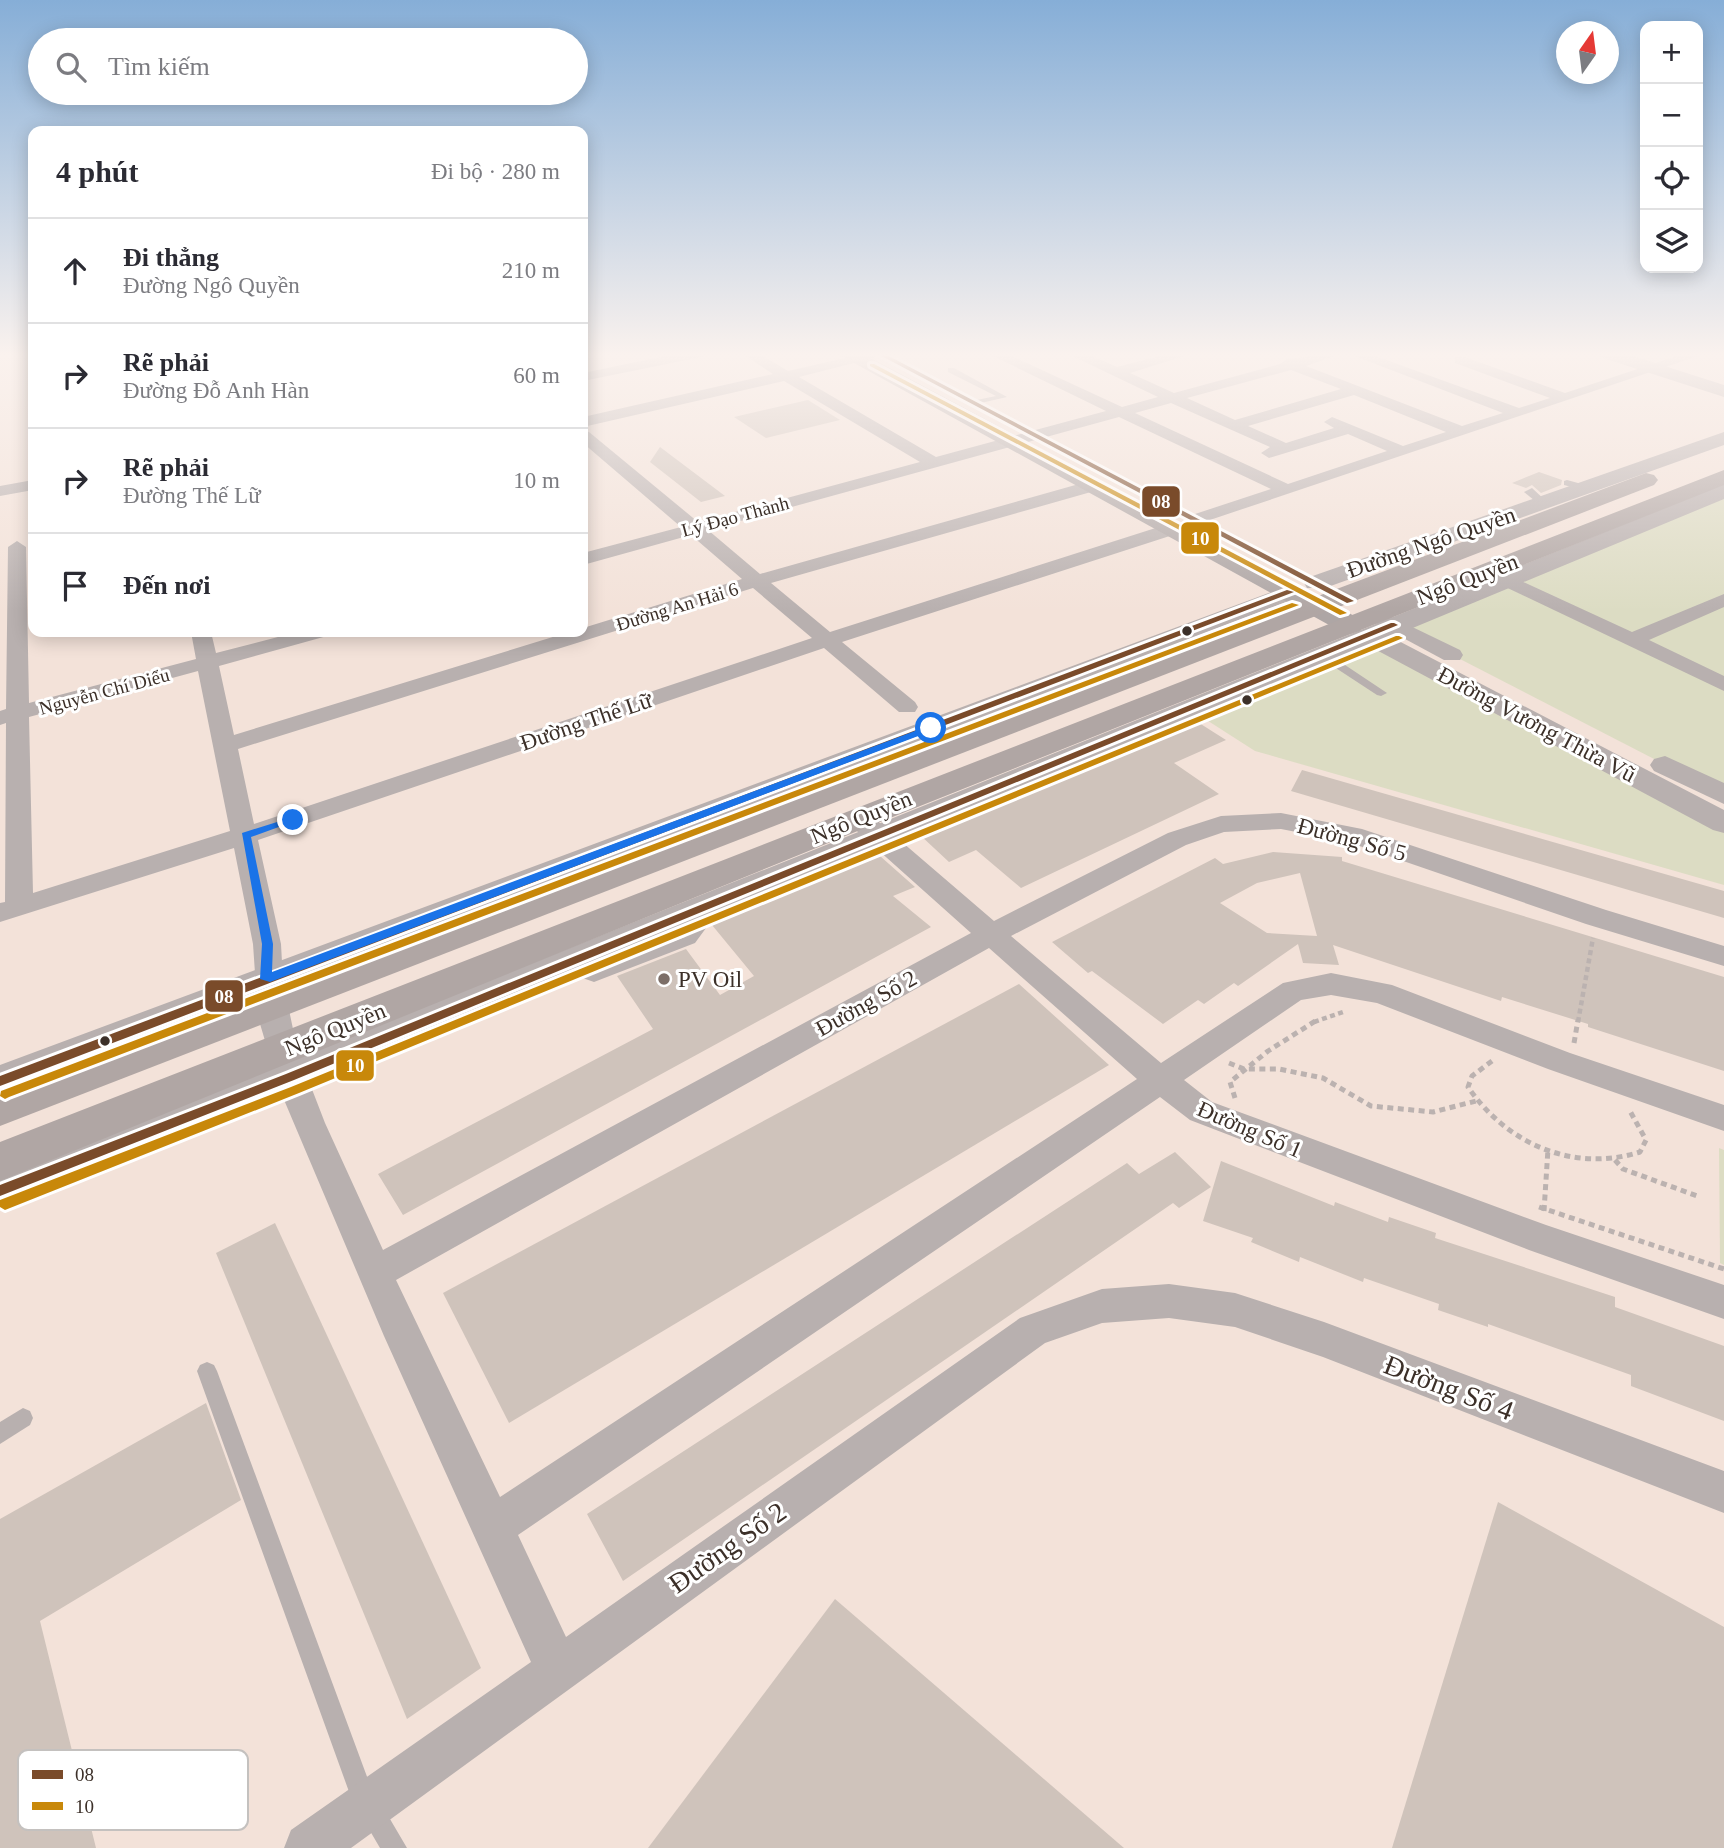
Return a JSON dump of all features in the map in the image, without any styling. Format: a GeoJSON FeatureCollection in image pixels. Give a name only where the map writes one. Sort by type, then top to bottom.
{"type":"FeatureCollection","features":[{"type":"Feature","properties":{"kind":"highway","name":"Ngô Quyền"},"geometry":{"type":"LineString","coordinates":[[0,1162],[286,1064],[623,940],[1343,609],[1724,452]]}},
{"type":"Feature","properties":{"kind":"highway","name":"Ngô Quyền"},"geometry":{"type":"LineString","coordinates":[[0,1108],[270,991],[1343,609],[1724,477]]}},
{"type":"Feature","properties":{"kind":"main road"},"geometry":{"type":"LineString","coordinates":[[1004,439],[1092,486],[1184,524]]}},
{"type":"Feature","properties":{"kind":"main road"},"geometry":{"type":"LineString","coordinates":[[1041,439],[1184,524],[1343,609]]}},
{"type":"Feature","properties":{"kind":"street"},"geometry":{"type":"LineString","coordinates":[[588,439],[690,528],[906,707]]}},
{"type":"Feature","properties":{"kind":"street"},"geometry":{"type":"LineString","coordinates":[[894,439],[932,462]]}},
{"type":"Feature","properties":{"kind":"street","name":"Lý Đạo Thành"},"geometry":{"type":"LineString","coordinates":[[588,555],[1016,439]]}},
{"type":"Feature","properties":{"kind":"street"},"geometry":{"type":"LineString","coordinates":[[1176,439],[1287,490]]}},
{"type":"Feature","properties":{"kind":"street"},"geometry":{"type":"LineString","coordinates":[[1265,439],[1285,448]]}},
{"type":"Feature","properties":{"kind":"street"},"geometry":{"type":"LineString","coordinates":[[1233,465],[1315,439]]}},
{"type":"Feature","properties":{"kind":"street"},"geometry":{"type":"LineString","coordinates":[[1373,439],[1404,452]]}},
{"type":"Feature","properties":{"kind":"street","name":"Đường Thế Lữ"},"geometry":{"type":"LineString","coordinates":[[9,910],[246,835],[827,639],[1441,439]]}},
{"type":"Feature","properties":{"kind":"street","name":"Đường Ngô Quyền"},"geometry":{"type":"LineString","coordinates":[[0,1191],[286,1064],[564,966],[717,903],[868,827],[1323,655],[1343,609],[1538,497],[1720,439]]}},
{"type":"Feature","properties":{"kind":"street"},"geometry":{"type":"LineString","coordinates":[[0,491],[28,486]]}},
{"type":"Feature","properties":{"kind":"street","name":"Đường An Hải 6"},"geometry":{"type":"LineString","coordinates":[[588,633],[755,581],[1092,486]]}},
{"type":"Feature","properties":{"kind":"street","name":"Đường Ngô Quyền"},"geometry":{"type":"LineString","coordinates":[[1343,609],[1504,579],[1724,491]]}},
{"type":"Feature","properties":{"kind":"street"},"geometry":{"type":"LineString","coordinates":[[9,910],[9,716],[17,547]]}},
{"type":"Feature","properties":{"kind":"street"},"geometry":{"type":"LineString","coordinates":[[1504,579],[1724,684]]}},
{"type":"Feature","properties":{"kind":"street"},"geometry":{"type":"LineString","coordinates":[[1631,640],[1724,600]]}},
{"type":"Feature","properties":{"kind":"street","name":"Đường Vương Thừa Vũ"},"geometry":{"type":"LineString","coordinates":[[1343,609],[1452,655],[1724,795]]}},
{"type":"Feature","properties":{"kind":"street","name":"Đường Vương Thừa Vũ"},"geometry":{"type":"LineString","coordinates":[[1343,609],[1724,823]]}},
{"type":"Feature","properties":{"kind":"street"},"geometry":{"type":"LineString","coordinates":[[202,637],[246,835],[267,944],[270,991],[286,1064],[374,1273],[557,1668]]}},
{"type":"Feature","properties":{"kind":"street"},"geometry":{"type":"LineString","coordinates":[[208,664],[302,637]]}},
{"type":"Feature","properties":{"kind":"street","name":"Đường An Hải 6"},"geometry":{"type":"LineString","coordinates":[[225,745],[574,637]]}},
{"type":"Feature","properties":{"kind":"street","name":"Nguyễn Chí Diểu"},"geometry":{"type":"LineString","coordinates":[[9,716],[208,664]]}},
{"type":"Feature","properties":{"kind":"street","name":"Đường Số 5"},"geometry":{"type":"LineString","coordinates":[[990,935],[1177,839],[1221,824],[1281,821],[1353,835],[1596,917],[1724,956]]}},
{"type":"Feature","properties":{"kind":"street","name":"Đường Số 1"},"geometry":{"type":"LineString","coordinates":[[868,827],[1159,1080],[1188,1103],[1218,1120],[1543,1224],[1724,1302]]}},
{"type":"Feature","properties":{"kind":"street","name":"Đường Số 2"},"geometry":{"type":"LineString","coordinates":[[374,1273],[990,935]]}},
{"type":"Feature","properties":{"kind":"street"},"geometry":{"type":"LineString","coordinates":[[492,1527],[1293,991],[1331,984],[1382,993],[1570,1065],[1724,1118]]}},
{"type":"Feature","properties":{"kind":"street"},"geometry":{"type":"LineString","coordinates":[[0,1081],[270,991]]}},
{"type":"Feature","properties":{"kind":"street","name":"Đường Số 2"},"geometry":{"type":"LineString","coordinates":[[309,1848],[1032,1330],[1102,1306],[1169,1301]]}},
{"type":"Feature","properties":{"kind":"street","name":"Đường Số 4"},"geometry":{"type":"LineString","coordinates":[[1169,1301],[1235,1310],[1324,1340],[1724,1492]]}},
{"type":"Feature","properties":{"kind":"lane"},"geometry":{"type":"LineString","coordinates":[[1323,655],[1381,693]]}},
{"type":"Feature","properties":{"kind":"lane"},"geometry":{"type":"LineString","coordinates":[[207,1371],[367,1806],[394,1848]]}},
{"type":"Feature","properties":{"kind":"lane"},"geometry":{"type":"LineString","coordinates":[[0,1434],[23,1418]]}},
{"type":"Feature","properties":{"kind":"path"},"geometry":{"type":"LineString","coordinates":[[1570,1065],[1596,917]]}},
{"type":"Feature","properties":{"kind":"path"},"geometry":{"type":"LineString","coordinates":[[1241,1102],[1232,1095],[1230,1082],[1244,1069],[1325,1015],[1353,1012]]}},
{"type":"Feature","properties":{"kind":"path"},"geometry":{"type":"LineString","coordinates":[[1202,1052],[1244,1069],[1279,1069],[1323,1078],[1371,1106],[1433,1112],[1476,1101]]}},
{"type":"Feature","properties":{"kind":"path"},"geometry":{"type":"LineString","coordinates":[[1486,1053],[1499,1058],[1472,1076],[1468,1087],[1476,1101],[1509,1132],[1548,1149],[1583,1159],[1614,1160],[1640,1152],[1646,1140],[1623,1101]]}},
{"type":"Feature","properties":{"kind":"path"},"geometry":{"type":"LineString","coordinates":[[1543,1224],[1548,1149]]}},
{"type":"Feature","properties":{"kind":"path"},"geometry":{"type":"LineString","coordinates":[[1614,1160],[1623,1169],[1700,1197]]}},
{"type":"Feature","properties":{"kind":"path"},"geometry":{"type":"LineString","coordinates":[[1531,1204],[1543,1224],[1724,1269]]}},
{"type":"Feature","properties":{"kind":"green space"},"geometry":{"type":"Polygon","coordinates":[[[1724,491],[1724,795],[1394,625],[1724,491]]]}},
{"type":"Feature","properties":{"kind":"green space"},"geometry":{"type":"Polygon","coordinates":[[[1370,636],[1724,823],[1724,885],[1255,751],[1191,710],[1370,636]]]}},
{"type":"Feature","properties":{"kind":"green space"},"geometry":{"type":"Polygon","coordinates":[[[1719,1148],[1724,1150],[1724,1265],[1720,1263],[1719,1148]]]}},
{"type":"Feature","properties":{"kind":"building"},"geometry":{"type":"Polygon","coordinates":[[[660,447],[725,496],[701,502],[650,462],[660,447]]]}},
{"type":"Feature","properties":{"kind":"building"},"geometry":{"type":"Polygon","coordinates":[[[1539,472],[1562,480],[1561,485],[1541,493],[1532,485],[1526,488],[1512,483],[1539,472]]]}},
{"type":"Feature","properties":{"kind":"building"},"geometry":{"type":"Polygon","coordinates":[[[1196,721],[1226,740],[1174,763],[1219,794],[1021,888],[976,850],[949,862],[920,835],[1196,721]]]}},
{"type":"Feature","properties":{"kind":"building"},"geometry":{"type":"Polygon","coordinates":[[[1302,770],[1724,891],[1724,918],[1291,791],[1302,770]]]}},
{"type":"Feature","properties":{"kind":"building"},"geometry":{"type":"Polygon","coordinates":[[[1273,852],[1342,857],[1342,861],[1724,977],[1724,1071],[1588,1027],[1588,1024],[1502,997],[1501,1001],[1333,945],[1339,965],[1303,963],[1298,944],[1238,986],[1234,983],[1204,1004],[1198,1000],[1163,1024],[1092,971],[1088,973],[1052,942],[1215,858],[1223,864],[1273,852]],[[1300,873],[1257,883],[1220,903],[1267,933],[1317,936],[1300,873]]]}},
{"type":"Feature","properties":{"kind":"building"},"geometry":{"type":"Polygon","coordinates":[[[880,856],[915,887],[893,896],[931,927],[403,1215],[378,1174],[653,1029],[617,976],[686,949],[720,995],[754,976],[712,925],[880,856]]]}},
{"type":"Feature","properties":{"kind":"building"},"geometry":{"type":"Polygon","coordinates":[[[1019,984],[1109,1065],[509,1423],[443,1293],[1019,984]]]}},
{"type":"Feature","properties":{"kind":"building"},"geometry":{"type":"Polygon","coordinates":[[[1175,1152],[1211,1187],[1179,1208],[1173,1203],[623,1581],[587,1514],[1127,1163],[1139,1174],[1175,1152]]]}},
{"type":"Feature","properties":{"kind":"building"},"geometry":{"type":"Polygon","coordinates":[[[1221,1161],[1334,1206],[1335,1202],[1388,1222],[1389,1217],[1436,1233],[1435,1238],[1615,1297],[1615,1307],[1724,1346],[1724,1421],[1631,1386],[1631,1375],[1488,1324],[1488,1327],[1438,1310],[1439,1304],[1364,1278],[1363,1282],[1300,1257],[1299,1262],[1251,1242],[1253,1238],[1203,1221],[1221,1161]]]}},
{"type":"Feature","properties":{"kind":"building"},"geometry":{"type":"Polygon","coordinates":[[[275,1223],[481,1668],[407,1719],[216,1253],[275,1223]]]}},
{"type":"Feature","properties":{"kind":"building"},"geometry":{"type":"Polygon","coordinates":[[[206,1403],[241,1500],[40,1621],[72,1750],[18,1750],[18,1830],[92,1830],[96,1848],[0,1848],[0,1519],[206,1403]]]}},
{"type":"Feature","properties":{"kind":"building"},"geometry":{"type":"Polygon","coordinates":[[[1498,1502],[1724,1627],[1724,1848],[1392,1848],[1498,1502]]]}},
{"type":"Feature","properties":{"kind":"building"},"geometry":{"type":"Polygon","coordinates":[[[835,1599],[1124,1848],[648,1848],[835,1599]]]}},
{"type":"Feature","properties":{"kind":"transit line","name":"10"},"geometry":{"type":"LineString","coordinates":[[1013,439],[1343,613]]}},
{"type":"Feature","properties":{"kind":"transit line","name":"08"},"geometry":{"type":"LineString","coordinates":[[1043,439],[1350,601]]}},
{"type":"Feature","properties":{"kind":"transit line","name":"08"},"geometry":{"type":"LineString","coordinates":[[0,1081],[1290,592]]}},
{"type":"Feature","properties":{"kind":"transit line","name":"10"},"geometry":{"type":"LineString","coordinates":[[5,1094],[1295,605]]}},
{"type":"Feature","properties":{"kind":"transit line","name":"08"},"geometry":{"type":"LineString","coordinates":[[0,1191],[290,1077],[1394,625]]}},
{"type":"Feature","properties":{"kind":"transit line","name":"10"},"geometry":{"type":"LineString","coordinates":[[5,1204],[295,1090],[1399,638]]}},
{"type":"Feature","properties":{"kind":"place","name":"PV Oil"},"geometry":{"type":"Point","coordinates":[664,979]}},
{"type":"Feature","properties":{"kind":"route"},"geometry":{"type":"LineString","coordinates":[[293,820],[246,835],[267,944],[266,979],[931,728]]}}]}
